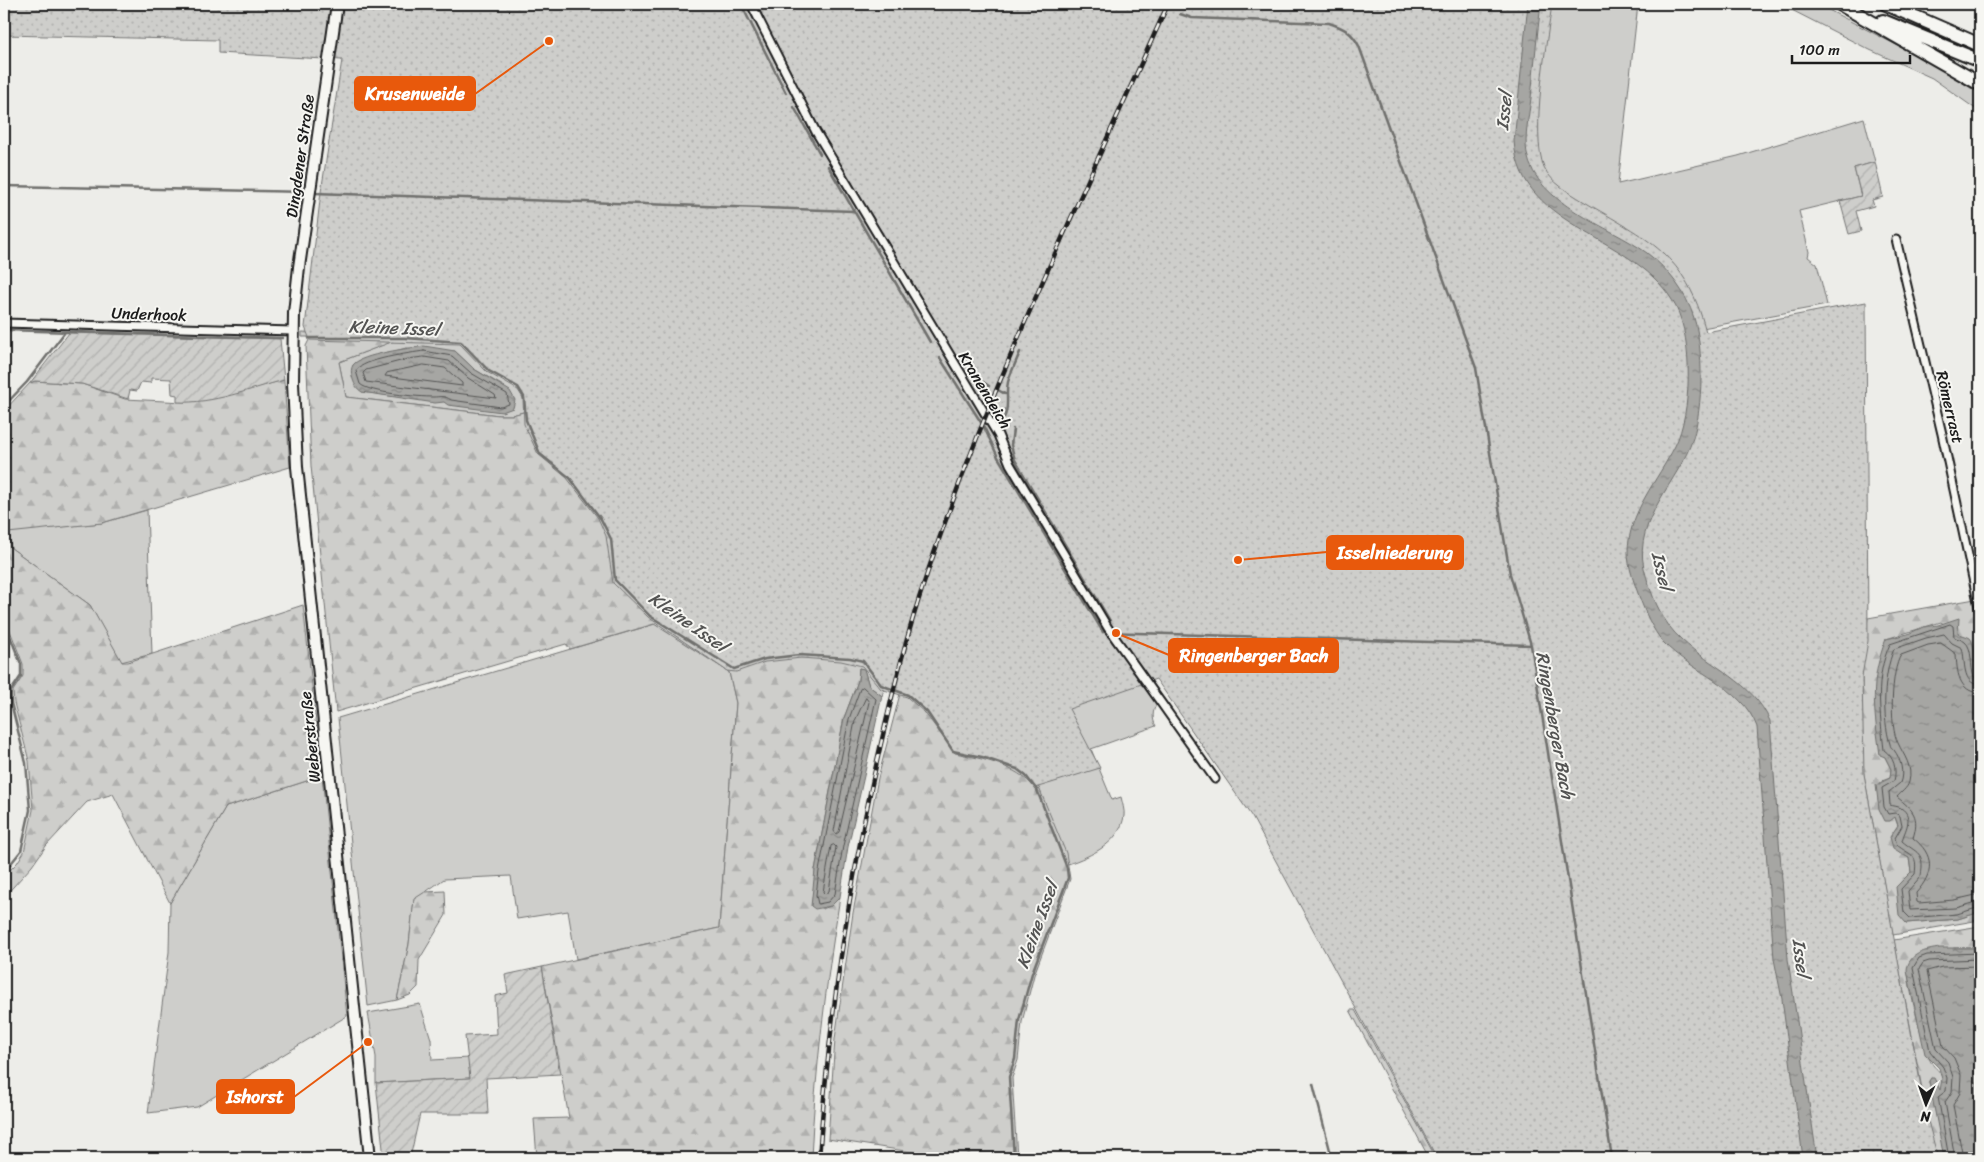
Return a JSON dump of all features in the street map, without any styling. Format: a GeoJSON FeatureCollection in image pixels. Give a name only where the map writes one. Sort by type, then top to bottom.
{"type":"FeatureCollection","features":[{"type":"Feature","properties":{"kind":"highway"},"geometry":{"type":"LineString","coordinates":[[1841,4],[1980,61]]}},
{"type":"Feature","properties":{"kind":"highway"},"geometry":{"type":"LineString","coordinates":[[1841,4],[1980,84]]}},
{"type":"Feature","properties":{"kind":"highway"},"geometry":{"type":"LineString","coordinates":[[1886,4],[1980,45]]}},
{"type":"Feature","properties":{"kind":"main road","name":"Dingdener Straße"},"geometry":{"type":"LineString","coordinates":[[294,313],[338,4]]}},
{"type":"Feature","properties":{"kind":"main road","name":"Weberstraße"},"geometry":{"type":"LineString","coordinates":[[294,313],[297,467],[370,1158]]}},
{"type":"Feature","properties":{"kind":"street","name":"Kranendeich"},"geometry":{"type":"LineString","coordinates":[[750,4],[816,132],[998,435],[1010,464],[1113,637],[1215,779]]}},
{"type":"Feature","properties":{"kind":"street","name":"Römerrast"},"geometry":{"type":"LineString","coordinates":[[1896,239],[1942,434],[1980,611]]}},
{"type":"Feature","properties":{"kind":"street","name":"Underhook"},"geometry":{"type":"LineString","coordinates":[[4,323],[293,331]]}},
{"type":"Feature","properties":{"kind":"green space"},"geometry":{"type":"Polygon","coordinates":[[[4,4],[1552,4],[1539,111],[1540,152],[1544,167],[1551,178],[1561,187],[1645,239],[1675,266],[1698,305],[1706,332],[1866,302],[1868,641],[1862,676],[1864,774],[1926,1114],[1938,1158],[1437,1158],[1252,817],[1156,679],[1069,709],[1100,768],[1035,788],[1009,768],[955,753],[925,713],[907,697],[881,689],[862,666],[841,661],[801,658],[765,662],[736,672],[727,671],[648,617],[613,583],[606,536],[598,518],[567,478],[538,454],[524,424],[523,398],[518,390],[487,372],[460,344],[310,340],[305,327],[321,192],[342,60],[218,53],[218,40],[4,35],[4,4]]]}},
{"type":"Feature","properties":{"kind":"green space"},"geometry":{"type":"Polygon","coordinates":[[[1541,4],[1638,4],[1618,184],[1738,156],[1864,118],[1875,162],[1854,168],[1861,196],[1799,211],[1809,252],[1808,257],[1817,264],[1827,305],[1697,329],[1534,175],[1541,4]]]}},
{"type":"Feature","properties":{"kind":"green space"},"geometry":{"type":"Polygon","coordinates":[[[1780,4],[1817,4],[1937,66],[1980,94],[1980,112],[1932,78],[1870,50],[1780,4]]]}},
{"type":"Feature","properties":{"kind":"green space"},"geometry":{"type":"Polygon","coordinates":[[[1875,162],[1883,197],[1872,200],[1874,206],[1856,211],[1861,231],[1849,234],[1840,201],[1861,196],[1854,168],[1875,162]]]}},
{"type":"Feature","properties":{"kind":"green space"},"geometry":{"type":"Polygon","coordinates":[[[302,332],[457,336],[520,385],[764,656],[851,655],[888,675],[882,696],[869,686],[864,670],[859,668],[858,681],[844,718],[815,870],[822,909],[831,906],[840,897],[822,1028],[811,1158],[537,1158],[534,1119],[569,1118],[542,967],[719,928],[736,703],[729,672],[654,624],[570,649],[566,644],[336,712],[311,466],[306,346],[309,340],[308,337],[302,337],[302,332]],[[461,340],[394,341],[339,362],[346,397],[512,415],[527,411],[526,396],[461,340]]]}},
{"type":"Feature","properties":{"kind":"green space"},"geometry":{"type":"Polygon","coordinates":[[[69,333],[280,339],[284,380],[231,395],[191,402],[177,402],[177,395],[172,394],[171,379],[151,378],[151,383],[141,382],[137,391],[130,390],[128,399],[82,384],[35,381],[30,383],[69,333]]]}},
{"type":"Feature","properties":{"kind":"green space"},"geometry":{"type":"Polygon","coordinates":[[[457,339],[519,385],[527,411],[512,415],[499,415],[346,397],[339,362],[393,341],[457,339]],[[406,348],[361,360],[353,365],[362,392],[435,402],[505,387],[474,369],[455,351],[406,348]]]}},
{"type":"Feature","properties":{"kind":"green space"},"geometry":{"type":"Polygon","coordinates":[[[284,380],[290,467],[102,523],[8,533],[11,548],[90,605],[122,662],[128,662],[303,605],[322,776],[226,807],[170,903],[113,794],[87,802],[46,846],[32,866],[4,897],[4,876],[17,863],[24,852],[33,810],[29,761],[14,703],[13,691],[23,676],[23,664],[4,615],[4,411],[30,383],[35,381],[82,384],[125,399],[184,402],[211,399],[284,380]]]}},
{"type":"Feature","properties":{"kind":"green space"},"geometry":{"type":"Polygon","coordinates":[[[147,510],[152,654],[121,662],[90,605],[11,548],[8,532],[102,523],[147,510]]]}},
{"type":"Feature","properties":{"kind":"green space"},"geometry":{"type":"Polygon","coordinates":[[[928,593],[1144,686],[1157,704],[1153,715],[1156,726],[1091,749],[1112,800],[1121,797],[1124,812],[1117,834],[1103,847],[1086,857],[1068,864],[1039,788],[1028,773],[928,593]]]}},
{"type":"Feature","properties":{"kind":"green space"},"geometry":{"type":"Polygon","coordinates":[[[1975,599],[1980,622],[1980,679],[1975,667],[1974,646],[1969,638],[1958,634],[1941,622],[1886,639],[1885,757],[1891,769],[1890,778],[1882,781],[1898,826],[1899,853],[1909,858],[1911,872],[1906,923],[1958,919],[1980,912],[1980,920],[1893,935],[1863,769],[1862,671],[1868,618],[1975,599]]]}},
{"type":"Feature","properties":{"kind":"green space"},"geometry":{"type":"Polygon","coordinates":[[[655,624],[729,672],[736,703],[719,928],[576,959],[568,911],[517,919],[511,876],[444,879],[414,900],[409,944],[397,1000],[368,1006],[338,718],[655,624]]]}},
{"type":"Feature","properties":{"kind":"green space"},"geometry":{"type":"Polygon","coordinates":[[[901,690],[1028,773],[1039,788],[1066,853],[1070,879],[1034,975],[1022,1022],[1018,1060],[1012,1078],[1017,1158],[950,1158],[828,1139],[835,1039],[853,913],[878,778],[901,690]]]}},
{"type":"Feature","properties":{"kind":"green space"},"geometry":{"type":"Polygon","coordinates":[[[322,776],[347,1016],[197,1107],[148,1113],[169,952],[170,903],[226,807],[322,776]]]}},
{"type":"Feature","properties":{"kind":"green space"},"geometry":{"type":"Polygon","coordinates":[[[445,891],[446,915],[419,960],[418,987],[410,995],[397,1000],[409,944],[414,899],[425,892],[445,891]]]}},
{"type":"Feature","properties":{"kind":"green space"},"geometry":{"type":"Polygon","coordinates":[[[1980,926],[1980,948],[1954,948],[1908,966],[1912,999],[1929,1058],[1942,1077],[1942,1089],[1939,1090],[1937,1082],[1929,1081],[1944,1153],[1944,1158],[1935,1158],[1894,940],[1980,926]]]}},
{"type":"Feature","properties":{"kind":"green space"},"geometry":{"type":"Polygon","coordinates":[[[542,967],[560,1074],[486,1078],[488,1114],[420,1114],[410,1158],[384,1158],[376,1083],[470,1078],[465,1036],[497,1034],[495,996],[508,993],[505,975],[542,967]]]}},
{"type":"Feature","properties":{"kind":"green space"},"geometry":{"type":"Polygon","coordinates":[[[420,1004],[431,1039],[432,1060],[469,1058],[470,1078],[376,1083],[376,1057],[368,1013],[420,1004]]]}},
{"type":"Feature","properties":{"kind":"green space"},"geometry":{"type":"Polygon","coordinates":[[[1350,1010],[1355,1010],[1436,1158],[1429,1158],[1350,1010]]]}},
{"type":"Feature","properties":{"kind":"water"},"geometry":{"type":"Polygon","coordinates":[[[1528,4],[1541,4],[1526,140],[1527,154],[1533,172],[1559,200],[1655,259],[1681,290],[1694,318],[1701,362],[1699,410],[1696,425],[1686,454],[1659,501],[1645,533],[1642,550],[1644,568],[1658,607],[1668,625],[1693,650],[1742,685],[1763,707],[1770,721],[1788,959],[1817,1158],[1803,1158],[1782,999],[1774,959],[1757,727],[1750,713],[1740,701],[1728,690],[1675,653],[1655,632],[1635,585],[1629,563],[1629,538],[1638,510],[1675,446],[1685,415],[1688,357],[1682,321],[1676,307],[1658,282],[1610,246],[1558,214],[1536,195],[1521,171],[1514,141],[1528,4]]]}},
{"type":"Feature","properties":{"kind":"water"},"geometry":{"type":"Polygon","coordinates":[[[424,346],[455,351],[474,369],[510,391],[515,400],[513,408],[502,412],[448,405],[444,402],[435,403],[362,392],[356,386],[351,370],[358,361],[387,352],[424,346]]]}},
{"type":"Feature","properties":{"kind":"water"},"geometry":{"type":"Polygon","coordinates":[[[1959,618],[1958,633],[1970,638],[1972,641],[1980,679],[1980,912],[1958,919],[1906,923],[1899,915],[1896,887],[1911,872],[1909,858],[1893,848],[1890,837],[1898,825],[1895,817],[1890,821],[1885,821],[1879,809],[1876,785],[1890,778],[1891,769],[1885,757],[1880,755],[1874,697],[1877,669],[1886,639],[1959,618]]]}},
{"type":"Feature","properties":{"kind":"water"},"geometry":{"type":"Polygon","coordinates":[[[859,668],[864,669],[869,686],[882,696],[848,847],[840,897],[831,906],[815,909],[811,906],[815,870],[844,718],[858,681],[859,668]]]}},
{"type":"Feature","properties":{"kind":"water"},"geometry":{"type":"Polygon","coordinates":[[[1940,948],[1980,948],[1980,1158],[1944,1158],[1929,1081],[1931,1078],[1934,1078],[1940,1090],[1942,1079],[1939,1068],[1925,1054],[1907,971],[1908,965],[1914,956],[1924,951],[1940,948]]]}},
{"type":"Feature","properties":{"kind":"waterway"},"geometry":{"type":"LineString","coordinates":[[741,4],[786,93]]}},
{"type":"Feature","properties":{"kind":"waterway"},"geometry":{"type":"LineString","coordinates":[[1180,14],[1192,18],[1329,23],[1347,31],[1359,46],[1476,368],[1510,574],[1531,645],[1612,1158]]}},
{"type":"Feature","properties":{"kind":"waterway"},"geometry":{"type":"LineString","coordinates":[[794,107],[820,154]]}},
{"type":"Feature","properties":{"kind":"waterway","name":"Ringenberger Bach"},"geometry":{"type":"LineString","coordinates":[[828,166],[930,342]]}},
{"type":"Feature","properties":{"kind":"waterway"},"geometry":{"type":"LineString","coordinates":[[4,186],[308,192]]}},
{"type":"Feature","properties":{"kind":"waterway"},"geometry":{"type":"LineString","coordinates":[[314,193],[854,211]]}},
{"type":"Feature","properties":{"kind":"waterway","name":"Kleine Issel"},"geometry":{"type":"LineString","coordinates":[[4,330],[283,338]]}},
{"type":"Feature","properties":{"kind":"waterway"},"geometry":{"type":"LineString","coordinates":[[4,406],[27,382],[65,332]]}},
{"type":"Feature","properties":{"kind":"waterway","name":"Kleine Issel"},"geometry":{"type":"LineString","coordinates":[[309,338],[405,338],[461,342],[489,371],[518,387],[524,397],[526,420],[540,454],[570,478],[601,519],[611,539],[615,580],[650,616],[734,669],[765,659],[799,655],[850,658],[863,661],[881,685],[908,695],[927,712],[953,751],[982,757],[1017,769],[1026,776],[1037,790],[1067,868],[1068,878],[1032,973],[1019,1020],[1015,1059],[1009,1077],[1014,1158]]}},
{"type":"Feature","properties":{"kind":"waterway"},"geometry":{"type":"LineString","coordinates":[[1004,418],[1007,409],[1008,382],[1020,352]]}},
{"type":"Feature","properties":{"kind":"waterway","name":"Ringenberger Bach"},"geometry":{"type":"LineString","coordinates":[[940,358],[984,427],[998,457],[1103,632],[1531,645]]}},
{"type":"Feature","properties":{"kind":"waterway"},"geometry":{"type":"LineString","coordinates":[[983,382],[989,386]]}},
{"type":"Feature","properties":{"kind":"waterway"},"geometry":{"type":"LineString","coordinates":[[998,390],[1005,394]]}},
{"type":"Feature","properties":{"kind":"waterway"},"geometry":{"type":"LineString","coordinates":[[1013,429],[1011,445],[1015,460],[1110,621]]}},
{"type":"Feature","properties":{"kind":"waterway"},"geometry":{"type":"LineString","coordinates":[[4,621],[21,664],[21,676],[11,691],[11,703],[26,763],[30,810],[21,851],[4,872]]}},
{"type":"Feature","properties":{"kind":"waterway"},"geometry":{"type":"LineString","coordinates":[[1313,1084],[1332,1158]]}},
{"type":"Feature","properties":{"kind":"railway"},"geometry":{"type":"LineString","coordinates":[[819,1158],[828,1055],[842,952],[859,850],[899,668],[922,589],[948,514],[1006,366],[1168,4]]}},
{"type":"Feature","properties":{"kind":"place","name":"Krusenweide"},"geometry":{"type":"Point","coordinates":[549,41]}},
{"type":"Feature","properties":{"kind":"place","name":"Isselniederung"},"geometry":{"type":"Point","coordinates":[1238,560]}},
{"type":"Feature","properties":{"kind":"place","name":"Ringenberger Bach"},"geometry":{"type":"Point","coordinates":[1116,633]}},
{"type":"Feature","properties":{"kind":"place","name":"Ishorst"},"geometry":{"type":"Point","coordinates":[368,1042]}},
{"type":"Feature","properties":{"kind":"water label","name":"Issel"},"geometry":{"type":"Point","coordinates":[1504,111]}},
{"type":"Feature","properties":{"kind":"water label","name":"Issel"},"geometry":{"type":"Point","coordinates":[1662,571]}},
{"type":"Feature","properties":{"kind":"water label","name":"Issel"},"geometry":{"type":"Point","coordinates":[1801,958]}}]}
